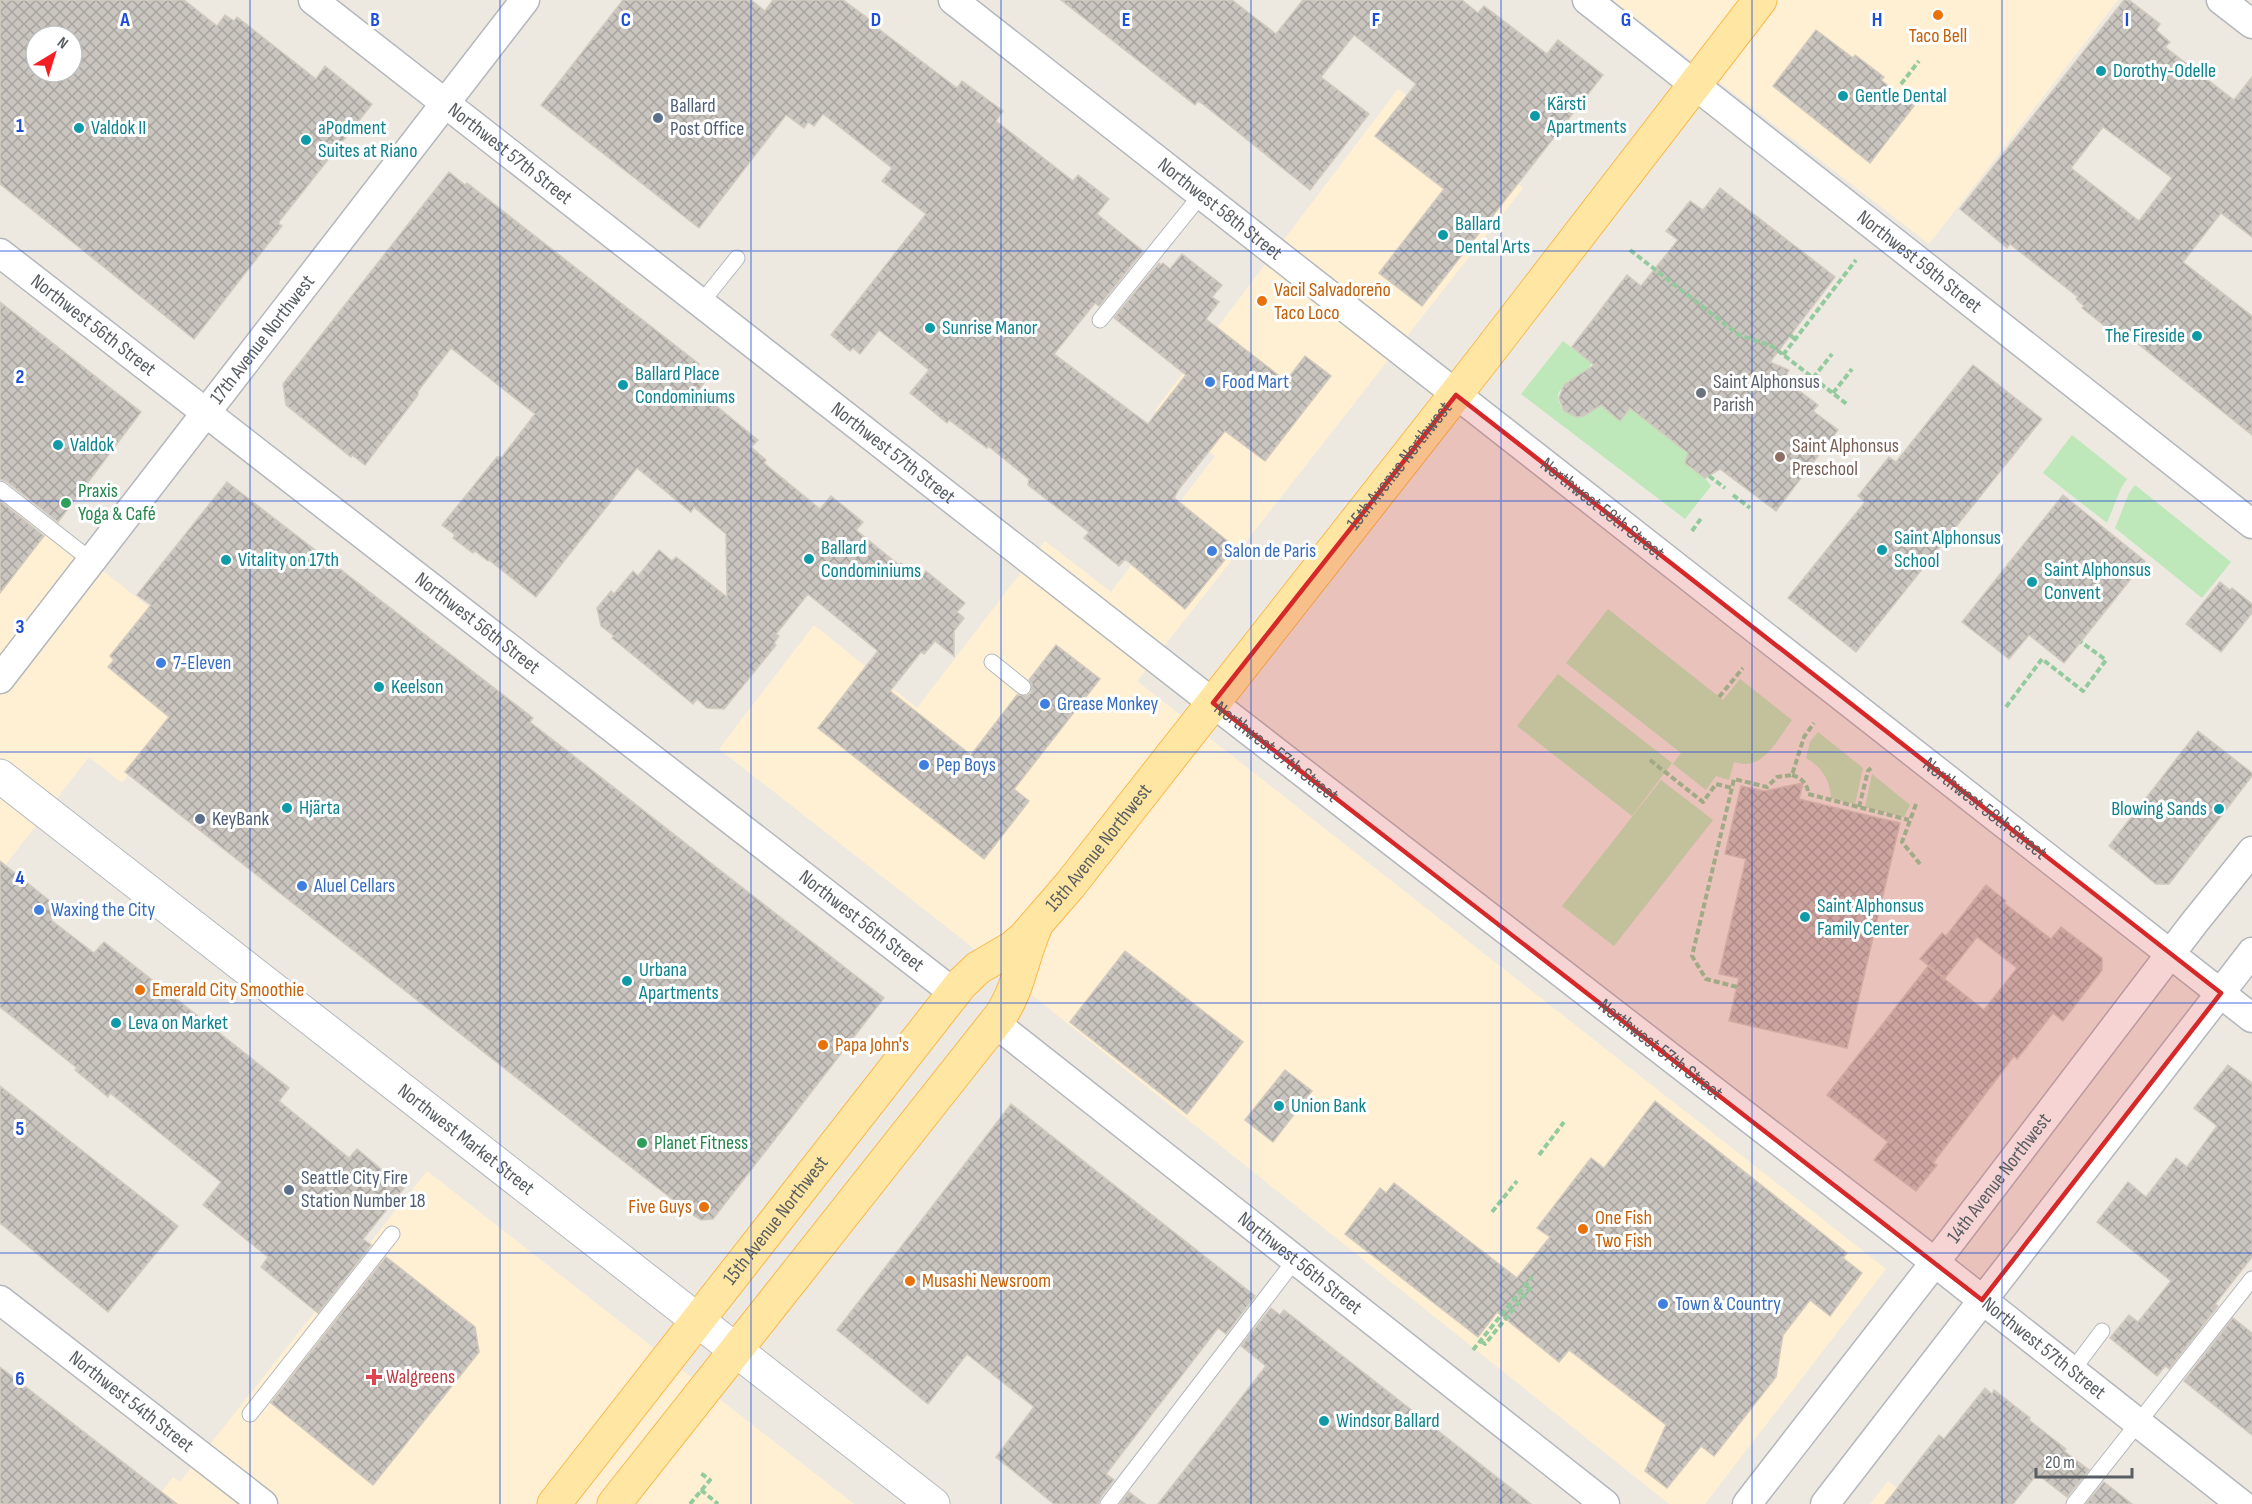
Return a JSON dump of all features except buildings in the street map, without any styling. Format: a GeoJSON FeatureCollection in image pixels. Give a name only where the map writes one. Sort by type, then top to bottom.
{"type":"FeatureCollection","features":[{"type":"Feature","properties":{"kind":"main road","name":"15th Avenue Northwest"},"geometry":{"type":"LineString","coordinates":[[554,1504],[954,993],[978,968],[1012,948],[1036,927],[1456,395],[1760,0]]}},
{"type":"Feature","properties":{"kind":"main road","name":"Northwest Market Street"},"geometry":{"type":"LineString","coordinates":[[0,776],[933,1504]]}},
{"type":"Feature","properties":{"kind":"main road","name":"15th Avenue Northwest"},"geometry":{"type":"LineString","coordinates":[[614,1504],[995,1023],[1011,1001],[1023,959],[1036,927]]}},
{"type":"Feature","properties":{"kind":"street","name":"Northwest 57th Street"},"geometry":{"type":"LineString","coordinates":[[313,0],[1213,703],[1935,1262],[2241,1504]]}},
{"type":"Feature","properties":{"kind":"street","name":"Northwest 58th Street"},"geometry":{"type":"LineString","coordinates":[[952,0],[2252,1018]]}},
{"type":"Feature","properties":{"kind":"street","name":"Northwest 59th Street"},"geometry":{"type":"LineString","coordinates":[[1587,0],[2252,524]]}},
{"type":"Feature","properties":{"kind":"street"},"geometry":{"type":"LineString","coordinates":[[2221,0],[2252,24]]}},
{"type":"Feature","properties":{"kind":"street","name":"17th Avenue Northwest"},"geometry":{"type":"LineString","coordinates":[[0,679],[519,9]]}},
{"type":"Feature","properties":{"kind":"street","name":"Northwest 56th Street"},"geometry":{"type":"LineString","coordinates":[[0,253],[954,993]]}},
{"type":"Feature","properties":{"kind":"street","name":"14th Avenue Northwest"},"geometry":{"type":"LineString","coordinates":[[1747,1504],[2252,852]]}},
{"type":"Feature","properties":{"kind":"street"},"geometry":{"type":"LineString","coordinates":[[1825,1504],[2252,952]]}},
{"type":"Feature","properties":{"kind":"street","name":"Northwest 56th Street"},"geometry":{"type":"LineString","coordinates":[[995,1023],[1605,1504]]}},
{"type":"Feature","properties":{"kind":"street","name":"Northwest 54th Street"},"geometry":{"type":"LineString","coordinates":[[0,1300],[262,1504]]}},
{"type":"Feature","properties":{"kind":"lane"},"geometry":{"type":"LineString","coordinates":[[1100,320],[1201,195]]}},
{"type":"Feature","properties":{"kind":"lane"},"geometry":{"type":"LineString","coordinates":[[701,303],[737,258]]}},
{"type":"Feature","properties":{"kind":"lane"},"geometry":{"type":"LineString","coordinates":[[0,489],[92,561]]}},
{"type":"Feature","properties":{"kind":"lane"},"geometry":{"type":"LineString","coordinates":[[992,662],[1023,687]]}},
{"type":"Feature","properties":{"kind":"lane"},"geometry":{"type":"LineString","coordinates":[[250,1414],[392,1233]]}},
{"type":"Feature","properties":{"kind":"lane"},"geometry":{"type":"LineString","coordinates":[[1108,1504],[1294,1260]]}},
{"type":"Feature","properties":{"kind":"lane"},"geometry":{"type":"LineString","coordinates":[[2074,1504],[2252,1279]]}},
{"type":"Feature","properties":{"kind":"lane"},"geometry":{"type":"LineString","coordinates":[[2072,1371],[2102,1331]]}},
{"type":"Feature","properties":{"kind":"path"},"geometry":{"type":"LineString","coordinates":[[1901,84],[1919,62]]}},
{"type":"Feature","properties":{"kind":"path"},"geometry":{"type":"LineString","coordinates":[[1630,250],[1739,335],[1772,346],[1848,405]]}},
{"type":"Feature","properties":{"kind":"path"},"geometry":{"type":"LineString","coordinates":[[1783,355],[1857,260]]}},
{"type":"Feature","properties":{"kind":"path"},"geometry":{"type":"LineString","coordinates":[[1790,335],[1795,339]]}},
{"type":"Feature","properties":{"kind":"path"},"geometry":{"type":"LineString","coordinates":[[1814,378],[1832,354]]}},
{"type":"Feature","properties":{"kind":"path"},"geometry":{"type":"LineString","coordinates":[[1833,393],[1852,369]]}},
{"type":"Feature","properties":{"kind":"path"},"geometry":{"type":"LineString","coordinates":[[1709,476],[1725,489]]}},
{"type":"Feature","properties":{"kind":"path"},"geometry":{"type":"LineString","coordinates":[[1733,495],[1750,508]]}},
{"type":"Feature","properties":{"kind":"path"},"geometry":{"type":"LineString","coordinates":[[1692,531],[1702,517]]}},
{"type":"Feature","properties":{"kind":"path"},"geometry":{"type":"LineString","coordinates":[[2006,707],[2042,659],[2083,691],[2106,660],[2081,642]]}},
{"type":"Feature","properties":{"kind":"path"},"geometry":{"type":"LineString","coordinates":[[1719,698],[1743,668]]}},
{"type":"Feature","properties":{"kind":"path"},"geometry":{"type":"LineString","coordinates":[[1792,775],[1804,737],[1814,723]]}},
{"type":"Feature","properties":{"kind":"path"},"geometry":{"type":"LineString","coordinates":[[1650,760],[1703,802],[1716,784],[1732,788]]}},
{"type":"Feature","properties":{"kind":"path"},"geometry":{"type":"LineString","coordinates":[[1859,807],[1868,771],[1871,768]]}},
{"type":"Feature","properties":{"kind":"path"},"geometry":{"type":"LineString","coordinates":[[1737,987],[1706,979],[1692,957],[1734,778],[1767,787],[1777,777],[1792,775],[1802,780],[1807,786],[1808,794],[1909,820]]}},
{"type":"Feature","properties":{"kind":"path"},"geometry":{"type":"LineString","coordinates":[[1916,804],[1902,842],[1920,864]]}},
{"type":"Feature","properties":{"kind":"path"},"geometry":{"type":"LineString","coordinates":[[1539,1155],[1564,1122]]}},
{"type":"Feature","properties":{"kind":"path"},"geometry":{"type":"LineString","coordinates":[[1492,1212],[1517,1181]]}},
{"type":"Feature","properties":{"kind":"path"},"geometry":{"type":"LineString","coordinates":[[1473,1350],[1481,1341],[1485,1344],[1531,1287],[1526,1284],[1532,1277]]}},
{"type":"Feature","properties":{"kind":"path"},"geometry":{"type":"LineString","coordinates":[[690,1504],[710,1480],[699,1472]]}},
{"type":"Feature","properties":{"kind":"path"},"geometry":{"type":"LineString","coordinates":[[701,1491],[718,1504]]}},
{"type":"Feature","properties":{"kind":"highlighted area"},"geometry":{"type":"Polygon","coordinates":[[[1456,395],[2221,993],[1982,1300],[1213,703],[1456,395]]]}},
{"type":"Feature","properties":{"kind":"shaded area"},"geometry":{"type":"Polygon","coordinates":[[[1613,0],[2118,0],[1929,244],[1613,0]]]}},
{"type":"Feature","properties":{"kind":"shaded area"},"geometry":{"type":"Polygon","coordinates":[[[1398,89],[1523,188],[1137,681],[1886,1269],[1705,1504],[1669,1504],[948,928],[719,749],[814,625],[917,708],[1045,541],[1111,592],[1215,456],[1155,410],[1398,89]]]}},
{"type":"Feature","properties":{"kind":"shaded area"},"geometry":{"type":"Polygon","coordinates":[[[0,489],[218,662],[122,783],[89,757],[0,872],[0,489]]]}},
{"type":"Feature","properties":{"kind":"shaded area"},"geometry":{"type":"Polygon","coordinates":[[[427,1171],[854,1504],[152,1504],[173,1477],[180,1482],[427,1171]]]}},
{"type":"Feature","properties":{"kind":"shaded area"},"geometry":{"type":"Polygon","coordinates":[[[1888,1481],[1917,1504],[1870,1504],[1888,1481]]]}},
{"type":"Feature","properties":{"kind":"green space"},"geometry":{"type":"Polygon","coordinates":[[[1563,341],[1592,363],[1583,375],[1559,392],[1559,403],[1564,411],[1577,417],[1596,398],[1603,407],[1620,420],[1630,408],[1678,445],[1690,447],[1685,463],[1705,478],[1711,486],[1685,519],[1521,394],[1563,341]]]}},
{"type":"Feature","properties":{"kind":"green space"},"geometry":{"type":"Polygon","coordinates":[[[2072,435],[2127,479],[2107,523],[2043,473],[2072,435]]]}},
{"type":"Feature","properties":{"kind":"green space"},"geometry":{"type":"Polygon","coordinates":[[[2135,485],[2231,562],[2202,598],[2115,528],[2129,493],[2135,485]]]}},
{"type":"Feature","properties":{"kind":"green space"},"geometry":{"type":"Polygon","coordinates":[[[1608,609],[1723,700],[1740,679],[1792,720],[1768,753],[1753,763],[1734,762],[1729,780],[1716,776],[1706,790],[1673,764],[1681,753],[1566,663],[1608,609]]]}},
{"type":"Feature","properties":{"kind":"green space"},"geometry":{"type":"Polygon","coordinates":[[[1558,674],[1672,763],[1632,816],[1517,726],[1558,674]]]}},
{"type":"Feature","properties":{"kind":"green space"},"geometry":{"type":"Polygon","coordinates":[[[1818,732],[1863,768],[1855,804],[1831,798],[1829,785],[1824,775],[1806,758],[1810,742],[1818,732]]]}},
{"type":"Feature","properties":{"kind":"green space"},"geometry":{"type":"Polygon","coordinates":[[[1872,774],[1910,805],[1904,817],[1865,807],[1872,774]]]}},
{"type":"Feature","properties":{"kind":"green space"},"geometry":{"type":"Polygon","coordinates":[[[1661,780],[1713,820],[1614,946],[1562,906],[1661,780]]]}},
{"type":"Feature","properties":{"kind":"place","name":"Taco Bell"},"geometry":{"type":"Point","coordinates":[1938,15]}},
{"type":"Feature","properties":{"kind":"place","name":"Dorothy-Odelle"},"geometry":{"type":"Point","coordinates":[2101,71]}},
{"type":"Feature","properties":{"kind":"place","name":"Gentle Dental"},"geometry":{"type":"Point","coordinates":[1843,96]}},
{"type":"Feature","properties":{"kind":"place","name":"Kärsti Apartments"},"geometry":{"type":"Point","coordinates":[1535,116]}},
{"type":"Feature","properties":{"kind":"place","name":"Ballard Post Office"},"geometry":{"type":"Point","coordinates":[658,118]}},
{"type":"Feature","properties":{"kind":"place","name":"Valdok II"},"geometry":{"type":"Point","coordinates":[79,128]}},
{"type":"Feature","properties":{"kind":"place","name":"aPodment Suites at Riano"},"geometry":{"type":"Point","coordinates":[306,140]}},
{"type":"Feature","properties":{"kind":"place","name":"Ballard Dental Arts"},"geometry":{"type":"Point","coordinates":[1443,235]}},
{"type":"Feature","properties":{"kind":"place","name":"Vacil Salvadoreño Taco Loco"},"geometry":{"type":"Point","coordinates":[1262,301]}},
{"type":"Feature","properties":{"kind":"place","name":"Sunrise Manor"},"geometry":{"type":"Point","coordinates":[930,328]}},
{"type":"Feature","properties":{"kind":"place","name":"The Fireside"},"geometry":{"type":"Point","coordinates":[2197,336]}},
{"type":"Feature","properties":{"kind":"place","name":"Food Mart"},"geometry":{"type":"Point","coordinates":[1210,382]}},
{"type":"Feature","properties":{"kind":"place","name":"Ballard Place Condominiums"},"geometry":{"type":"Point","coordinates":[623,385]}},
{"type":"Feature","properties":{"kind":"place","name":"Saint Alphonsus Parish"},"geometry":{"type":"Point","coordinates":[1701,393]}},
{"type":"Feature","properties":{"kind":"place","name":"Valdok"},"geometry":{"type":"Point","coordinates":[58,445]}},
{"type":"Feature","properties":{"kind":"place","name":"Saint Alphonsus Preschool"},"geometry":{"type":"Point","coordinates":[1780,457]}},
{"type":"Feature","properties":{"kind":"place","name":"Praxis Yoga & Café"},"geometry":{"type":"Point","coordinates":[66,503]}},
{"type":"Feature","properties":{"kind":"place","name":"Saint Alphonsus School"},"geometry":{"type":"Point","coordinates":[1882,550]}},
{"type":"Feature","properties":{"kind":"place","name":"Salon de Paris"},"geometry":{"type":"Point","coordinates":[1212,551]}},
{"type":"Feature","properties":{"kind":"place","name":"Ballard Condominiums"},"geometry":{"type":"Point","coordinates":[809,559]}},
{"type":"Feature","properties":{"kind":"place","name":"Vitality on 17th"},"geometry":{"type":"Point","coordinates":[226,560]}},
{"type":"Feature","properties":{"kind":"place","name":"Saint Alphonsus Convent"},"geometry":{"type":"Point","coordinates":[2032,582]}},
{"type":"Feature","properties":{"kind":"place","name":"7-Eleven"},"geometry":{"type":"Point","coordinates":[161,663]}},
{"type":"Feature","properties":{"kind":"place","name":"Keelson"},"geometry":{"type":"Point","coordinates":[379,687]}},
{"type":"Feature","properties":{"kind":"place","name":"Grease Monkey"},"geometry":{"type":"Point","coordinates":[1045,704]}},
{"type":"Feature","properties":{"kind":"place","name":"Pep Boys"},"geometry":{"type":"Point","coordinates":[924,765]}},
{"type":"Feature","properties":{"kind":"place","name":"Hjärta"},"geometry":{"type":"Point","coordinates":[287,808]}},
{"type":"Feature","properties":{"kind":"place","name":"Blowing Sands"},"geometry":{"type":"Point","coordinates":[2219,809]}},
{"type":"Feature","properties":{"kind":"place","name":"KeyBank"},"geometry":{"type":"Point","coordinates":[200,819]}},
{"type":"Feature","properties":{"kind":"place","name":"Aluel Cellars"},"geometry":{"type":"Point","coordinates":[302,886]}},
{"type":"Feature","properties":{"kind":"place","name":"Waxing the City"},"geometry":{"type":"Point","coordinates":[39,910]}},
{"type":"Feature","properties":{"kind":"place","name":"Saint Alphonsus Family Center"},"geometry":{"type":"Point","coordinates":[1805,917]}},
{"type":"Feature","properties":{"kind":"place","name":"Urbana Apartments"},"geometry":{"type":"Point","coordinates":[627,981]}},
{"type":"Feature","properties":{"kind":"place","name":"Emerald City Smoothie"},"geometry":{"type":"Point","coordinates":[140,990]}},
{"type":"Feature","properties":{"kind":"place","name":"Leva on Market"},"geometry":{"type":"Point","coordinates":[116,1023]}},
{"type":"Feature","properties":{"kind":"place","name":"Papa John's"},"geometry":{"type":"Point","coordinates":[823,1045]}},
{"type":"Feature","properties":{"kind":"place","name":"Union Bank"},"geometry":{"type":"Point","coordinates":[1279,1106]}},
{"type":"Feature","properties":{"kind":"place","name":"Planet Fitness"},"geometry":{"type":"Point","coordinates":[642,1143]}},
{"type":"Feature","properties":{"kind":"place","name":"Seattle City Fire Station Number 18"},"geometry":{"type":"Point","coordinates":[289,1190]}},
{"type":"Feature","properties":{"kind":"place","name":"Five Guys"},"geometry":{"type":"Point","coordinates":[704,1207]}},
{"type":"Feature","properties":{"kind":"place","name":"One Fish Two Fish"},"geometry":{"type":"Point","coordinates":[1583,1229]}},
{"type":"Feature","properties":{"kind":"place","name":"Musashi Newsroom"},"geometry":{"type":"Point","coordinates":[910,1281]}},
{"type":"Feature","properties":{"kind":"place","name":"Town & Country"},"geometry":{"type":"Point","coordinates":[1663,1304]}},
{"type":"Feature","properties":{"kind":"place","name":"Walgreens"},"geometry":{"type":"Point","coordinates":[374,1377]}},
{"type":"Feature","properties":{"kind":"place","name":"Windsor Ballard"},"geometry":{"type":"Point","coordinates":[1324,1421]}}]}
